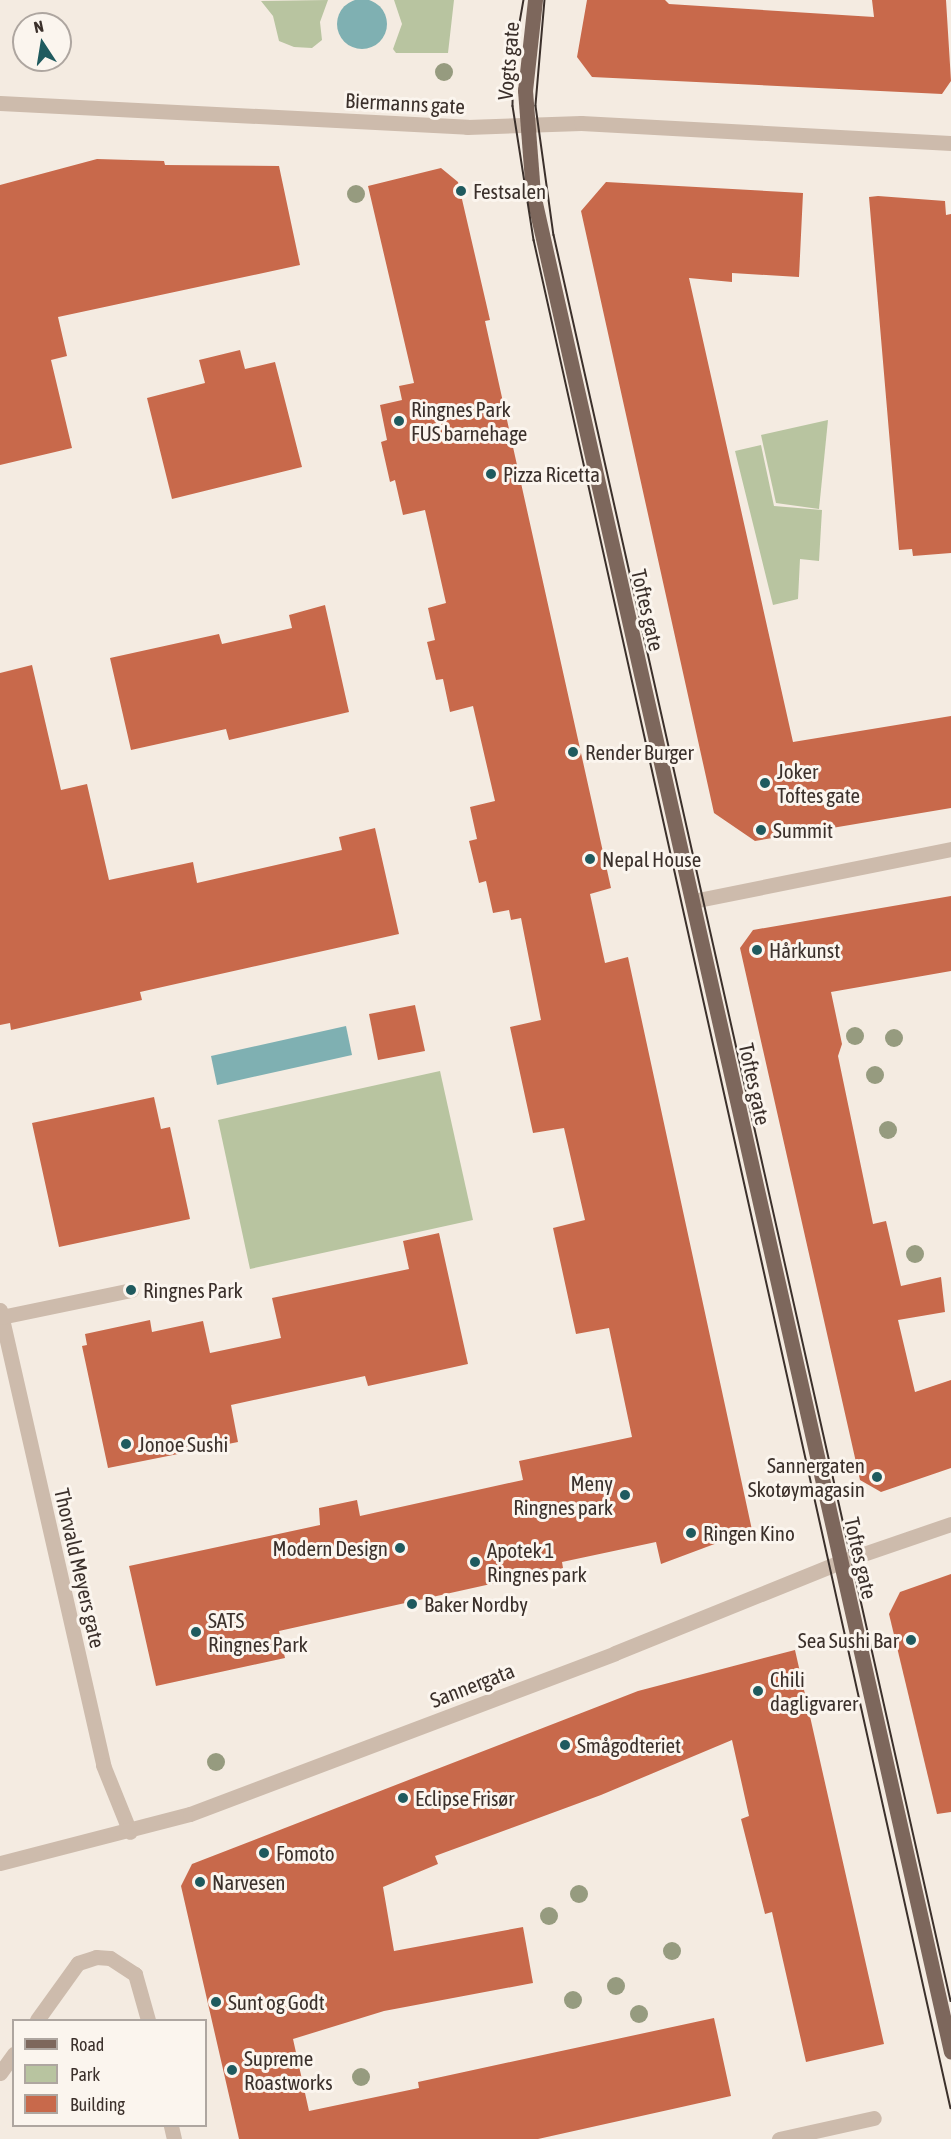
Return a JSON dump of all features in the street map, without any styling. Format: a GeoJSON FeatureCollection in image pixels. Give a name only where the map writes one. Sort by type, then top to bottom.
{"type":"FeatureCollection","features":[{"type":"Feature","properties":{"kind":"main road","name":"Vogts gate"},"geometry":{"type":"LineString","coordinates":[[525,125],[527,58],[535,0]]}},
{"type":"Feature","properties":{"kind":"main road","name":"Toftes gate"},"geometry":{"type":"LineString","coordinates":[[525,125],[542,233],[951,2052]]}},
{"type":"Feature","properties":{"kind":"street","name":"Biermanns gate"},"geometry":{"type":"LineString","coordinates":[[0,104],[466,127],[580,123],[951,142]]}},
{"type":"Feature","properties":{"kind":"street"},"geometry":{"type":"LineString","coordinates":[[693,901],[951,849]]}},
{"type":"Feature","properties":{"kind":"street"},"geometry":{"type":"LineString","coordinates":[[1,1314],[131,1290]]}},
{"type":"Feature","properties":{"kind":"street","name":"Thorvald Meyers gate"},"geometry":{"type":"LineString","coordinates":[[1,1314],[103,1766],[130,1832]]}},
{"type":"Feature","properties":{"kind":"street","name":"Sannergata"},"geometry":{"type":"LineString","coordinates":[[0,1863],[130,1832],[190,1814],[615,1653],[840,1562],[951,1524]]}},
{"type":"Feature","properties":{"kind":"street"},"geometry":{"type":"LineString","coordinates":[[38,2019],[78,1964],[96,1957],[126,1966],[139,1983],[148,2019]]}},
{"type":"Feature","properties":{"kind":"street"},"geometry":{"type":"LineString","coordinates":[[0,2073],[12,2057]]}},
{"type":"Feature","properties":{"kind":"street"},"geometry":{"type":"LineString","coordinates":[[780,2139],[874,2118]]}},
{"type":"Feature","properties":{"kind":"green space"},"geometry":{"type":"Polygon","coordinates":[[[328,0],[320,22],[322,40],[312,48],[294,47],[279,41],[273,16],[261,1],[328,0]]]}},
{"type":"Feature","properties":{"kind":"green space"},"geometry":{"type":"Polygon","coordinates":[[[394,0],[454,0],[448,53],[396,53],[393,49],[402,24],[394,0]]]}},
{"type":"Feature","properties":{"kind":"green space"},"geometry":{"type":"Polygon","coordinates":[[[828,420],[819,509],[776,503],[761,435],[828,420]]]}},
{"type":"Feature","properties":{"kind":"green space"},"geometry":{"type":"Polygon","coordinates":[[[761,445],[774,506],[822,510],[819,561],[800,559],[798,599],[773,605],[735,451],[761,445]]]}},
{"type":"Feature","properties":{"kind":"green space"},"geometry":{"type":"Polygon","coordinates":[[[440,1071],[473,1220],[250,1269],[218,1120],[440,1071]]]}},
{"type":"Feature","properties":{"kind":"water"},"geometry":{"type":"Polygon","coordinates":[[[357,-1],[367,-1],[380,6],[387,19],[387,29],[380,42],[367,49],[357,49],[348,45],[341,38],[337,29],[337,19],[341,10],[348,3],[357,-1]]]}},
{"type":"Feature","properties":{"kind":"water"},"geometry":{"type":"Polygon","coordinates":[[[346,1026],[352,1055],[217,1085],[211,1056],[346,1026]]]}},
{"type":"Feature","properties":{"kind":"building"},"geometry":{"type":"Polygon","coordinates":[[[587,0],[665,0],[669,4],[874,17],[872,0],[946,0],[951,81],[942,94],[592,77],[577,57],[587,0]]]}},
{"type":"Feature","properties":{"kind":"building"},"geometry":{"type":"Polygon","coordinates":[[[97,159],[164,161],[165,165],[279,166],[300,265],[58,317],[67,356],[51,360],[72,448],[0,465],[0,185],[97,159]]]}},
{"type":"Feature","properties":{"kind":"building"},"geometry":{"type":"Polygon","coordinates":[[[441,168],[458,182],[490,320],[485,321],[611,888],[590,894],[605,963],[628,957],[752,1530],[661,1564],[656,1542],[562,1562],[563,1568],[279,1631],[285,1658],[156,1686],[129,1566],[320,1525],[319,1508],[357,1500],[360,1516],[523,1480],[519,1461],[632,1437],[609,1328],[576,1334],[553,1228],[585,1220],[564,1128],[533,1133],[510,1027],[541,1020],[521,918],[511,920],[509,910],[493,913],[486,881],[479,883],[469,841],[477,839],[470,807],[495,801],[473,706],[450,712],[443,679],[436,680],[427,642],[435,640],[428,608],[446,603],[425,510],[403,515],[395,480],[390,482],[381,442],[387,440],[380,405],[402,400],[399,386],[414,383],[368,186],[441,168]]]}},
{"type":"Feature","properties":{"kind":"building"},"geometry":{"type":"Polygon","coordinates":[[[606,182],[803,193],[799,277],[732,273],[732,282],[689,278],[793,742],[951,716],[951,808],[755,841],[714,813],[581,211],[606,182]]]}},
{"type":"Feature","properties":{"kind":"building"},"geometry":{"type":"Polygon","coordinates":[[[869,197],[945,201],[946,215],[951,214],[951,553],[913,556],[912,549],[899,550],[869,197]]]}},
{"type":"Feature","properties":{"kind":"building"},"geometry":{"type":"Polygon","coordinates":[[[240,350],[245,369],[275,362],[302,467],[172,499],[147,398],[205,383],[199,360],[240,350]]]}},
{"type":"Feature","properties":{"kind":"building"},"geometry":{"type":"Polygon","coordinates":[[[325,605],[349,712],[229,740],[226,729],[131,750],[110,658],[219,634],[222,644],[292,628],[289,615],[325,605]]]}},
{"type":"Feature","properties":{"kind":"building"},"geometry":{"type":"Polygon","coordinates":[[[32,665],[61,790],[87,784],[109,880],[193,862],[197,883],[342,850],[339,837],[375,828],[399,934],[140,992],[142,1000],[11,1030],[10,1023],[0,1025],[0,673],[32,665]]]}},
{"type":"Feature","properties":{"kind":"building"},"geometry":{"type":"Polygon","coordinates":[[[951,896],[951,971],[831,992],[842,1044],[838,1056],[873,1224],[886,1221],[901,1286],[941,1277],[945,1312],[898,1320],[915,1392],[951,1380],[951,1468],[881,1492],[860,1480],[740,948],[753,930],[951,896]]]}},
{"type":"Feature","properties":{"kind":"building"},"geometry":{"type":"Polygon","coordinates":[[[415,1005],[425,1051],[378,1060],[369,1014],[415,1005]]]}},
{"type":"Feature","properties":{"kind":"building"},"geometry":{"type":"Polygon","coordinates":[[[154,1097],[161,1129],[170,1127],[190,1219],[59,1247],[32,1123],[154,1097]]]}},
{"type":"Feature","properties":{"kind":"building"},"geometry":{"type":"Polygon","coordinates":[[[439,1233],[468,1364],[368,1386],[365,1376],[231,1405],[238,1442],[108,1468],[82,1346],[87,1345],[85,1334],[150,1320],[152,1332],[203,1321],[210,1353],[281,1338],[272,1298],[409,1269],[403,1241],[439,1233]]]}},
{"type":"Feature","properties":{"kind":"building"},"geometry":{"type":"Polygon","coordinates":[[[951,1574],[951,1812],[937,1814],[889,1614],[900,1592],[951,1574]]]}},
{"type":"Feature","properties":{"kind":"building"},"geometry":{"type":"Polygon","coordinates":[[[795,1650],[884,2044],[806,2062],[772,1912],[765,1914],[741,1819],[749,1816],[732,1740],[601,1795],[435,1856],[438,1864],[383,1887],[394,1951],[523,1927],[533,1983],[384,2011],[293,2039],[309,2111],[419,2088],[418,2082],[714,2018],[731,2096],[538,2139],[239,2139],[181,1886],[192,1864],[638,1691],[795,1650]]]}},
{"type":"Feature","properties":{"kind":"tram line"},"geometry":{"type":"LineString","coordinates":[[524,0],[514,57],[513,106],[534,240],[951,2108]]}},
{"type":"Feature","properties":{"kind":"tram line"},"geometry":{"type":"LineString","coordinates":[[545,0],[536,106],[554,235],[951,2001]]}},
{"type":"Feature","properties":{"kind":"place","name":"Festsalen"},"geometry":{"type":"Point","coordinates":[461,191]}},
{"type":"Feature","properties":{"kind":"place","name":"Ringnes Park FUS barnehage"},"geometry":{"type":"Point","coordinates":[399,421]}},
{"type":"Feature","properties":{"kind":"place","name":"Pizza Ricetta"},"geometry":{"type":"Point","coordinates":[491,474]}},
{"type":"Feature","properties":{"kind":"place","name":"Render Burger"},"geometry":{"type":"Point","coordinates":[573,752]}},
{"type":"Feature","properties":{"kind":"place","name":"Joker Toftes gate"},"geometry":{"type":"Point","coordinates":[765,783]}},
{"type":"Feature","properties":{"kind":"place","name":"Summit"},"geometry":{"type":"Point","coordinates":[761,830]}},
{"type":"Feature","properties":{"kind":"place","name":"Nepal House"},"geometry":{"type":"Point","coordinates":[590,859]}},
{"type":"Feature","properties":{"kind":"place","name":"Hårkunst"},"geometry":{"type":"Point","coordinates":[757,950]}},
{"type":"Feature","properties":{"kind":"place","name":"Ringnes Park"},"geometry":{"type":"Point","coordinates":[131,1290]}},
{"type":"Feature","properties":{"kind":"place","name":"Jonoe Sushi"},"geometry":{"type":"Point","coordinates":[126,1444]}},
{"type":"Feature","properties":{"kind":"place","name":"Sannergaten Skotøymagasin"},"geometry":{"type":"Point","coordinates":[877,1477]}},
{"type":"Feature","properties":{"kind":"place","name":"Meny Ringnes park"},"geometry":{"type":"Point","coordinates":[625,1495]}},
{"type":"Feature","properties":{"kind":"place","name":"Ringen Kino"},"geometry":{"type":"Point","coordinates":[691,1533]}},
{"type":"Feature","properties":{"kind":"place","name":"Modern Design"},"geometry":{"type":"Point","coordinates":[400,1548]}},
{"type":"Feature","properties":{"kind":"place","name":"Apotek 1 Ringnes park"},"geometry":{"type":"Point","coordinates":[475,1562]}},
{"type":"Feature","properties":{"kind":"place","name":"Baker Nordby"},"geometry":{"type":"Point","coordinates":[412,1604]}},
{"type":"Feature","properties":{"kind":"place","name":"SATS Ringnes Park"},"geometry":{"type":"Point","coordinates":[196,1632]}},
{"type":"Feature","properties":{"kind":"place","name":"Sea Sushi Bar"},"geometry":{"type":"Point","coordinates":[911,1640]}},
{"type":"Feature","properties":{"kind":"place","name":"Chili dagligvarer"},"geometry":{"type":"Point","coordinates":[758,1691]}},
{"type":"Feature","properties":{"kind":"place","name":"Smågodteriet"},"geometry":{"type":"Point","coordinates":[565,1745]}},
{"type":"Feature","properties":{"kind":"place","name":"Eclipse Frisør"},"geometry":{"type":"Point","coordinates":[403,1798]}},
{"type":"Feature","properties":{"kind":"place","name":"Fomoto"},"geometry":{"type":"Point","coordinates":[264,1853]}},
{"type":"Feature","properties":{"kind":"place","name":"Narvesen"},"geometry":{"type":"Point","coordinates":[200,1882]}},
{"type":"Feature","properties":{"kind":"place","name":"Sunt og Godt"},"geometry":{"type":"Point","coordinates":[216,2002]}},
{"type":"Feature","properties":{"kind":"place","name":"Supreme Roastworks"},"geometry":{"type":"Point","coordinates":[232,2070]}}]}
